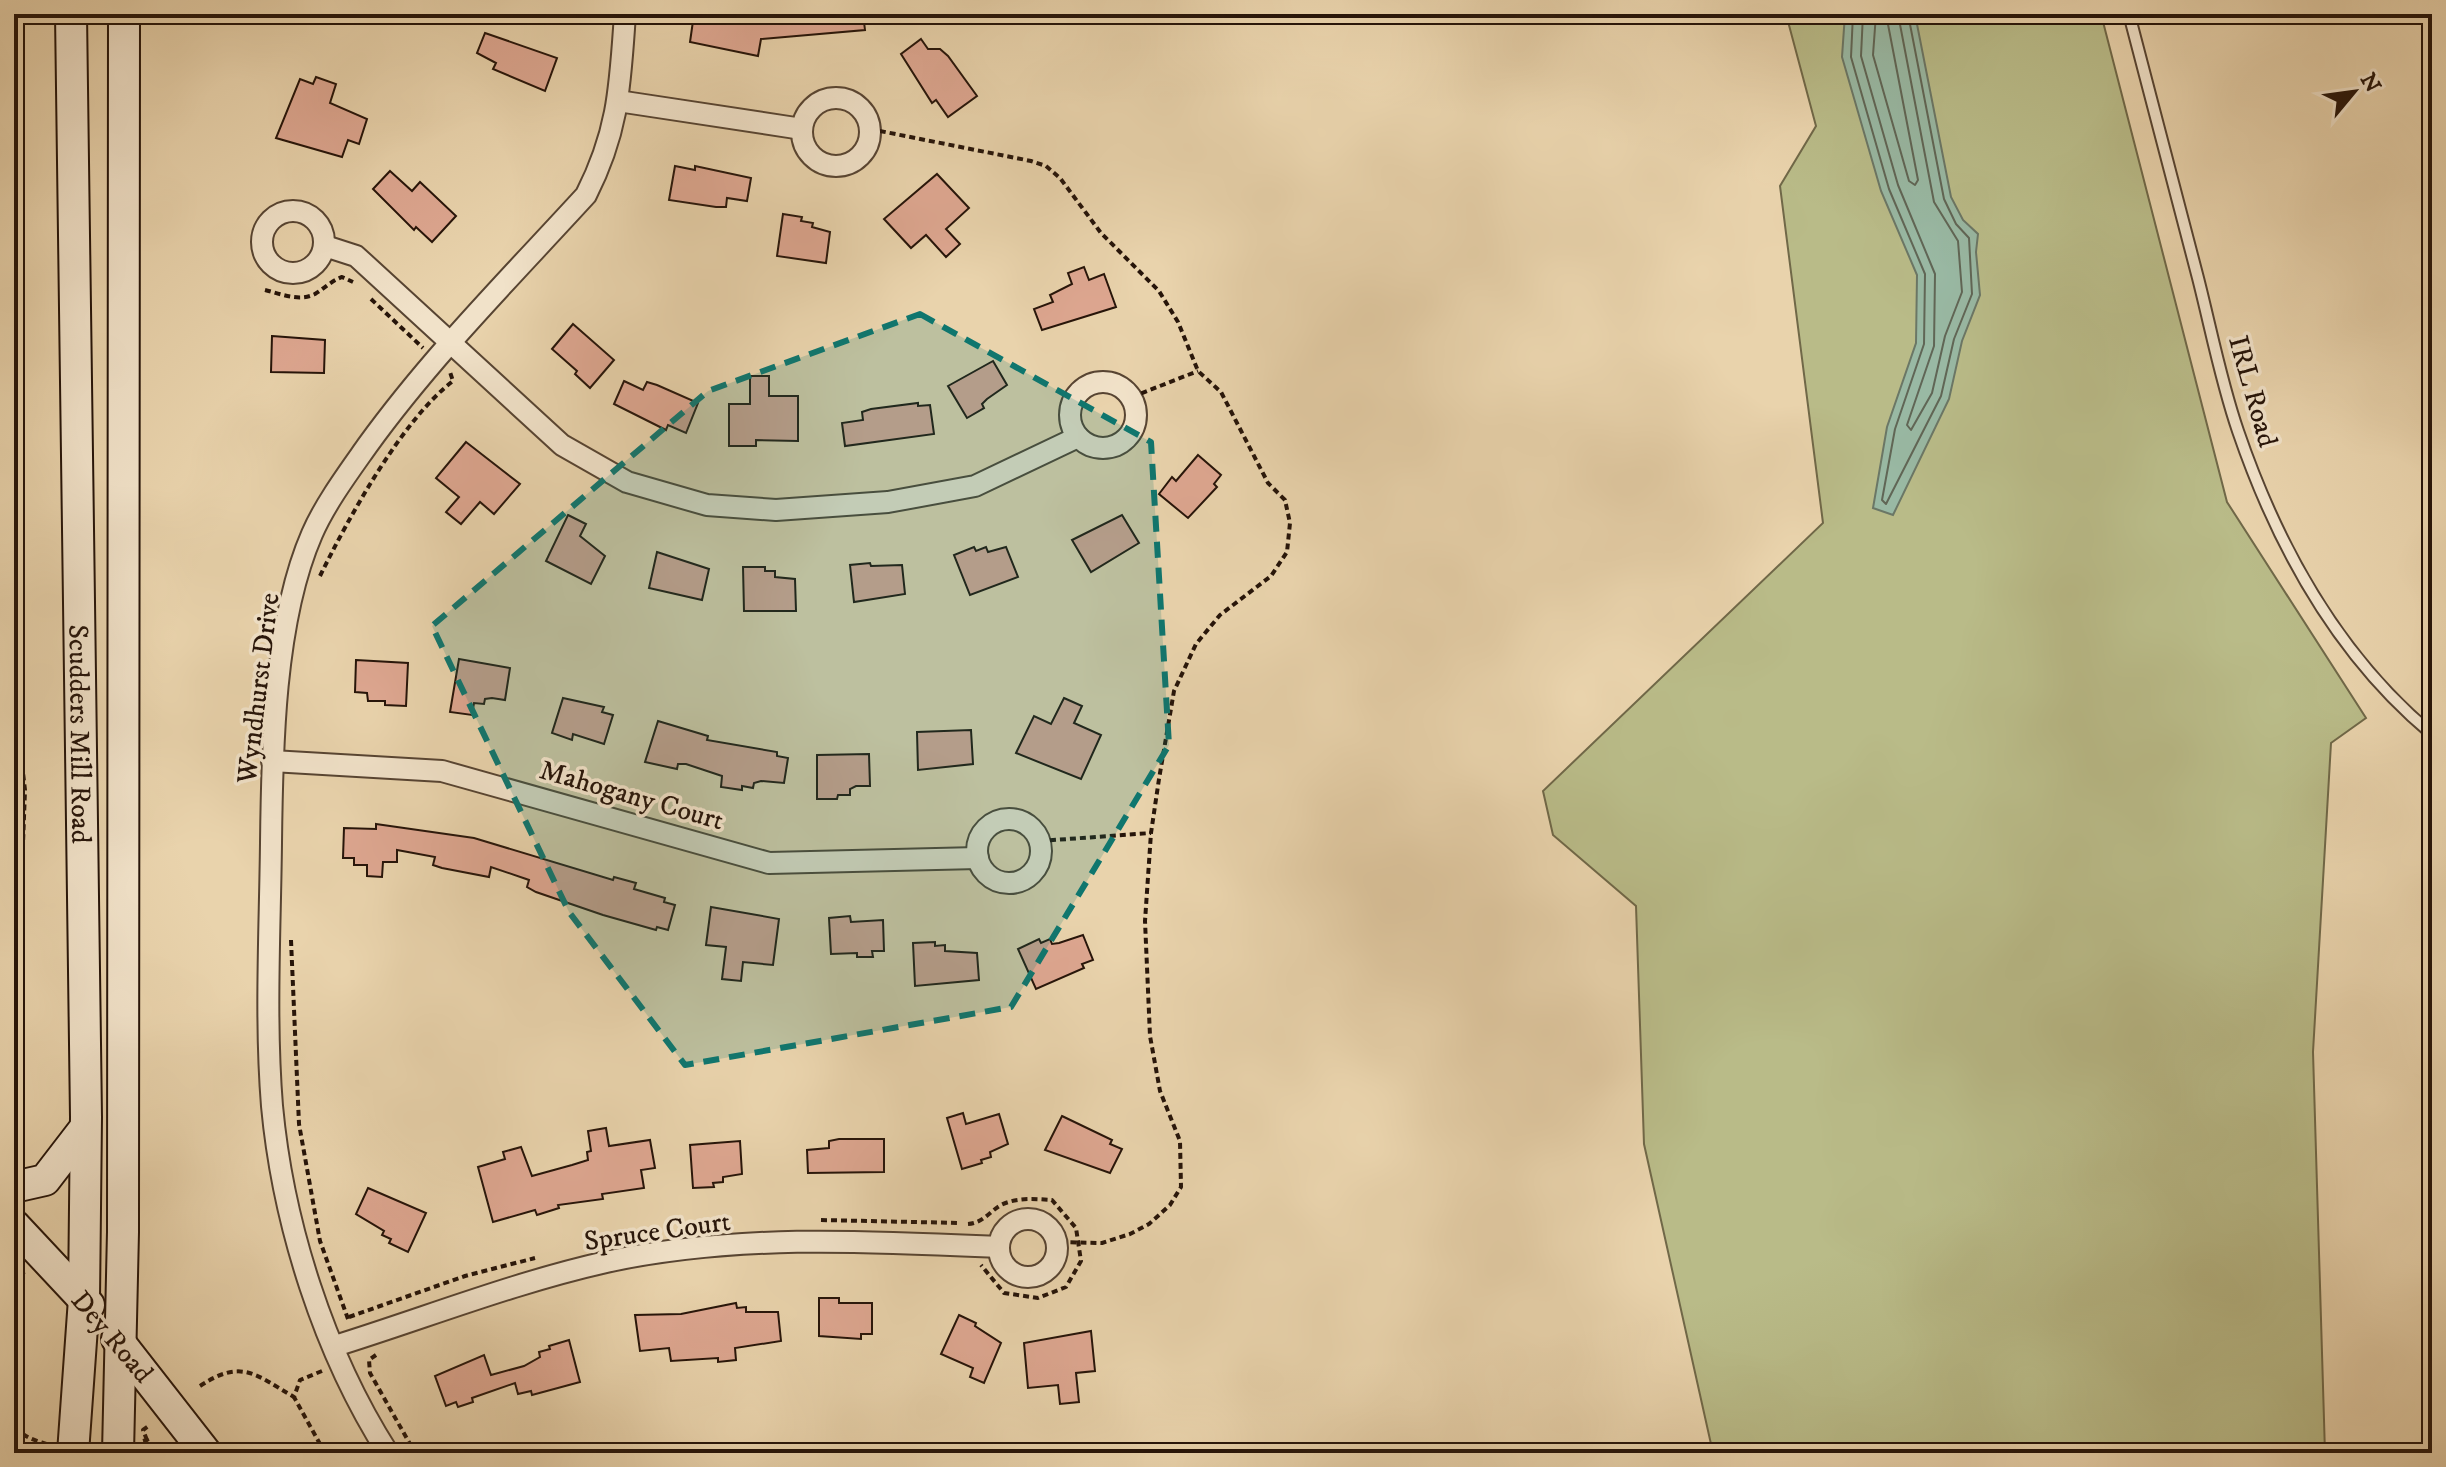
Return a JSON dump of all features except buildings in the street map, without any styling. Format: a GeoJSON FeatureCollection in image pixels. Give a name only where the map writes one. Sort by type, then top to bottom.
{"type":"FeatureCollection","features":[{"type":"Feature","properties":{"kind":"main road","name":"Scudders Mill Road"},"geometry":{"type":"LineString","coordinates":[[66,1448],[84,1299],[85,1128],[71,14]]}},
{"type":"Feature","properties":{"kind":"main road","name":"Scudders Mill Road"},"geometry":{"type":"LineString","coordinates":[[124,14],[122,1345],[135,1445]]}},
{"type":"Feature","properties":{"kind":"main road"},"geometry":{"type":"LineString","coordinates":[[14,1187],[45,1180],[85,1128]]}},
{"type":"Feature","properties":{"kind":"main road","name":"Dey Road"},"geometry":{"type":"LineString","coordinates":[[14,1225],[84,1299],[206,1453]]}},
{"type":"Feature","properties":{"kind":"street","name":"Wyndhurst Drive"},"geometry":{"type":"LineString","coordinates":[[388,1453],[338,1355],[307,1273],[289,1201],[273,1109],[269,1013],[272,761],[288,615],[312,535],[350,470],[393,410],[586,195],[606,155],[618,101],[625,14]]}},
{"type":"Feature","properties":{"kind":"street"},"geometry":{"type":"LineString","coordinates":[[837,97],[852,101],[863,111],[870,129],[869,144],[857,159],[830,166],[809,154],[802,129],[812,107],[837,97]]}},
{"type":"Feature","properties":{"kind":"street"},"geometry":{"type":"LineString","coordinates":[[618,101],[802,129]]}},
{"type":"Feature","properties":{"kind":"street"},"geometry":{"type":"LineString","coordinates":[[325,246],[356,256],[562,445],[627,482],[707,505],[776,510],[888,502],[960,489],[1036,460],[1078,437]]}},
{"type":"Feature","properties":{"kind":"street"},"geometry":{"type":"LineString","coordinates":[[1105,382],[1117,385],[1132,397],[1136,422],[1127,439],[1107,449],[1087,444],[1078,437],[1070,418],[1071,407],[1082,389],[1105,382]]}},
{"type":"Feature","properties":{"kind":"street","name":"Mahogany Court"},"geometry":{"type":"LineString","coordinates":[[272,761],[442,771],[769,863],[978,858]]}},
{"type":"Feature","properties":{"kind":"street"},"geometry":{"type":"LineString","coordinates":[[1002,820],[1023,822],[1040,841],[1038,867],[1022,881],[1001,883],[988,875],[978,858],[979,838],[991,824],[1002,820]]}},
{"type":"Feature","properties":{"kind":"street"},"geometry":{"type":"LineString","coordinates":[[1030,1219],[1050,1229],[1057,1242],[1054,1261],[1048,1269],[1025,1277],[1006,1267],[998,1247],[1005,1230],[1016,1221],[1030,1219]]}},
{"type":"Feature","properties":{"kind":"street","name":"Spruce Court"},"geometry":{"type":"LineString","coordinates":[[338,1355],[510,1286],[609,1262],[709,1248],[839,1240],[998,1247]]}},
{"type":"Feature","properties":{"kind":"lane","name":"IRL Road"},"geometry":{"type":"LineString","coordinates":[[2129,14],[2237,429],[2264,500],[2293,562],[2326,615],[2369,670],[2432,734]]}},
{"type":"Feature","properties":{"kind":"path"},"geometry":{"type":"LineString","coordinates":[[14,21],[15,14]]}},
{"type":"Feature","properties":{"kind":"path"},"geometry":{"type":"LineString","coordinates":[[870,129],[1046,166],[1060,178],[1101,233],[1159,291],[1178,322],[1198,371],[1221,392],[1268,483],[1285,500],[1290,523],[1287,552],[1271,576],[1220,615],[1196,644],[1174,691],[1151,833],[1145,921],[1150,1036],[1160,1091],[1180,1141],[1181,1187],[1170,1205],[1149,1224],[1102,1243],[1057,1242]]}},
{"type":"Feature","properties":{"kind":"path"},"geometry":{"type":"LineString","coordinates":[[14,226],[20,299],[17,394],[23,445],[15,504],[14,600],[17,720],[25,790],[14,1085]]}},
{"type":"Feature","properties":{"kind":"path"},"geometry":{"type":"LineString","coordinates":[[1132,397],[1198,371]]}},
{"type":"Feature","properties":{"kind":"path"},"geometry":{"type":"LineString","coordinates":[[1040,841],[1151,833]]}},
{"type":"Feature","properties":{"kind":"path"},"geometry":{"type":"LineString","coordinates":[[820,1220],[973,1224],[1002,1204],[1025,1198],[1052,1200],[1076,1228],[1081,1261],[1066,1287],[1038,1298],[1004,1293],[980,1264]]}},
{"type":"Feature","properties":{"kind":"path"},"geometry":{"type":"LineString","coordinates":[[349,1317],[465,1276],[547,1255]]}},
{"type":"Feature","properties":{"kind":"path"},"geometry":{"type":"LineString","coordinates":[[14,1274],[27,1271]]}},
{"type":"Feature","properties":{"kind":"path"},"geometry":{"type":"LineString","coordinates":[[379,1352],[369,1360],[370,1373],[415,1453]]}},
{"type":"Feature","properties":{"kind":"path"},"geometry":{"type":"LineString","coordinates":[[294,1397],[300,1380],[338,1355]]}},
{"type":"Feature","properties":{"kind":"path"},"geometry":{"type":"LineString","coordinates":[[200,1386],[216,1375],[237,1369],[255,1373],[294,1397],[325,1453]]}},
{"type":"Feature","properties":{"kind":"path"},"geometry":{"type":"LineString","coordinates":[[14,1417],[15,1425],[26,1437],[66,1448]]}},
{"type":"Feature","properties":{"kind":"path"},"geometry":{"type":"LineString","coordinates":[[150,1425],[143,1430],[135,1445],[156,1453]]}},
{"type":"Feature","properties":{"kind":"highlighted area"},"geometry":{"type":"Polygon","coordinates":[[[920,314],[1151,442],[1169,745],[1011,1007],[685,1065],[569,912],[432,626],[708,391],[920,314]]]}},
{"type":"Feature","properties":{"kind":"shaded area"},"geometry":{"type":"Polygon","coordinates":[[[1786,14],[2101,14],[2227,502],[2366,718],[2331,743],[2313,1052],[2325,1453],[1713,1453],[1644,1144],[1636,906],[1553,835],[1543,791],[1823,523],[1780,186],[1816,126],[1786,14]]]}},
{"type":"Feature","properties":{"kind":"water"},"geometry":{"type":"Polygon","coordinates":[[[1845,14],[1915,14],[1951,197],[1963,220],[1978,234],[1976,252],[1980,295],[1962,341],[1949,399],[1893,515],[1873,508],[1887,427],[1916,343],[1917,275],[1881,191],[1842,57],[1845,14]]]}}]}
